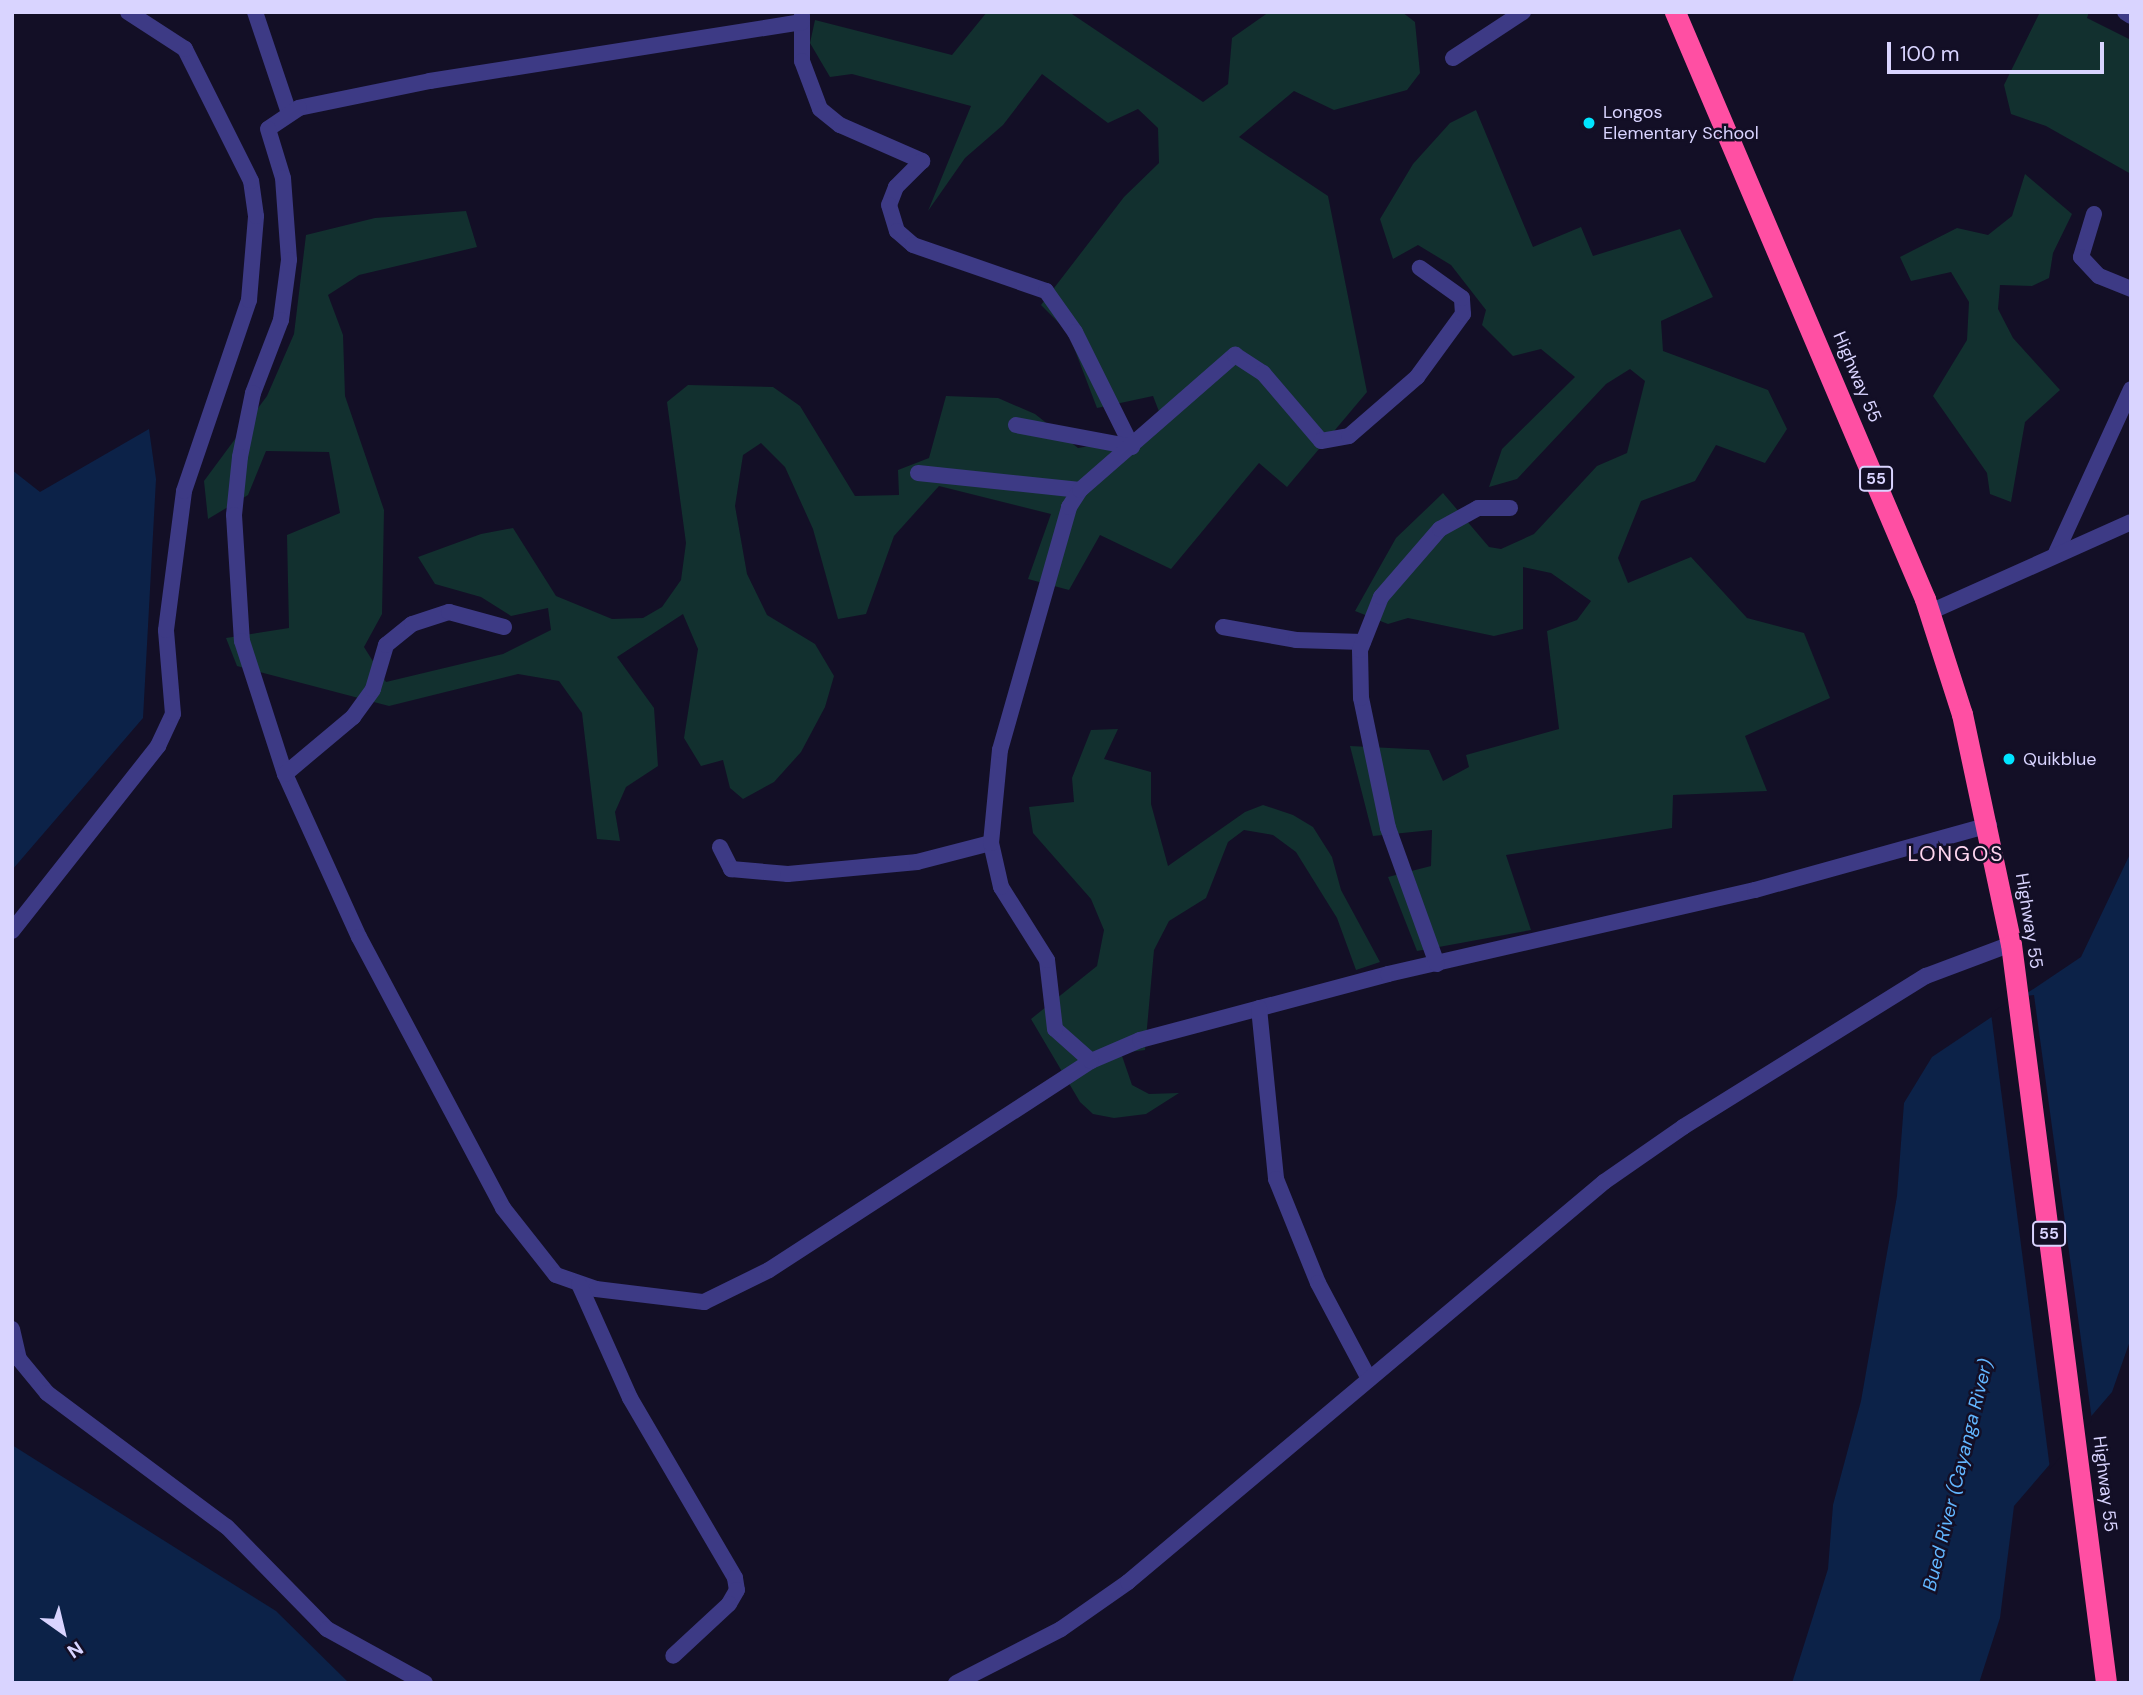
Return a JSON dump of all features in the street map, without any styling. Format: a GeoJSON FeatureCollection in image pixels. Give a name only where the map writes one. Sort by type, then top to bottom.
{"type":"FeatureCollection","features":[{"type":"Feature","properties":{"kind":"highway","name":"Highway 55"},"geometry":{"type":"LineString","coordinates":[[1675,12],[1930,612],[1989,825],[2011,944],[2081,1472],[2106,1683]]}},
{"type":"Feature","properties":{"kind":"street"},"geometry":{"type":"LineString","coordinates":[[12,931],[158,746],[173,714],[166,630],[184,491],[249,300],[257,216],[251,181],[185,49],[128,12]]}},
{"type":"Feature","properties":{"kind":"street"},"geometry":{"type":"LineString","coordinates":[[255,12],[289,113]]}},
{"type":"Feature","properties":{"kind":"street"},"geometry":{"type":"LineString","coordinates":[[1453,58],[1523,12]]}},
{"type":"Feature","properties":{"kind":"street"},"geometry":{"type":"LineString","coordinates":[[2125,12],[2131,16]]}},
{"type":"Feature","properties":{"kind":"street"},"geometry":{"type":"LineString","coordinates":[[1132,447],[1075,332],[1046,291],[913,245],[897,231],[889,205],[922,159],[839,125],[820,109],[802,61],[802,17],[597,59],[430,80],[289,113],[268,129],[283,178],[288,246],[282,320],[253,393],[234,515],[242,641],[285,774],[359,937],[467,1146],[528,1245],[556,1275],[579,1284],[679,1303],[719,1298],[1091,1062],[1140,1040],[1437,964],[1755,890],[1989,825]]}},
{"type":"Feature","properties":{"kind":"street"},"geometry":{"type":"LineString","coordinates":[[2094,214],[2081,257],[2099,276],[2131,289]]}},
{"type":"Feature","properties":{"kind":"street"},"geometry":{"type":"LineString","coordinates":[[1091,1062],[1055,1029],[1047,960],[1001,887],[991,844],[1000,750],[1061,530],[1080,490],[1235,355],[1262,373],[1321,440],[1349,436],[1418,377],[1463,314],[1462,298],[1420,268]]}},
{"type":"Feature","properties":{"kind":"street"},"geometry":{"type":"LineString","coordinates":[[2056,552],[2131,389]]}},
{"type":"Feature","properties":{"kind":"street"},"geometry":{"type":"LineString","coordinates":[[1016,425],[1132,447]]}},
{"type":"Feature","properties":{"kind":"street"},"geometry":{"type":"LineString","coordinates":[[918,473],[1080,490]]}},
{"type":"Feature","properties":{"kind":"street"},"geometry":{"type":"LineString","coordinates":[[1437,964],[1388,828],[1361,698],[1363,642],[1381,597],[1440,529],[1478,508],[1510,508]]}},
{"type":"Feature","properties":{"kind":"street"},"geometry":{"type":"LineString","coordinates":[[1930,612],[2056,552],[2131,522]]}},
{"type":"Feature","properties":{"kind":"street"},"geometry":{"type":"LineString","coordinates":[[285,774],[353,717],[373,689],[386,645],[412,624],[449,612],[504,627]]}},
{"type":"Feature","properties":{"kind":"street"},"geometry":{"type":"LineString","coordinates":[[1223,627],[1296,640],[1363,642]]}},
{"type":"Feature","properties":{"kind":"street"},"geometry":{"type":"LineString","coordinates":[[720,847],[731,869],[788,874],[917,862],[991,844]]}},
{"type":"Feature","properties":{"kind":"street"},"geometry":{"type":"LineString","coordinates":[[956,1683],[1060,1629],[1128,1582],[1604,1182],[1683,1126],[1926,976],[2011,944]]}},
{"type":"Feature","properties":{"kind":"street"},"geometry":{"type":"LineString","coordinates":[[1259,1008],[1276,1179],[1318,1283],[1369,1380]]}},
{"type":"Feature","properties":{"kind":"street"},"geometry":{"type":"LineString","coordinates":[[579,1284],[630,1398],[735,1578],[737,1590],[729,1604],[673,1656]]}},
{"type":"Feature","properties":{"kind":"street"},"geometry":{"type":"LineString","coordinates":[[12,1329],[19,1359],[47,1393],[227,1527],[327,1629],[425,1683]]}},
{"type":"Feature","properties":{"kind":"green space"},"geometry":{"type":"Polygon","coordinates":[[[987,12],[1069,12],[1203,102],[1228,84],[1232,38],[1269,12],[1402,12],[1415,22],[1420,73],[1407,90],[1334,110],[1294,91],[1239,137],[1328,196],[1367,392],[1287,487],[1259,463],[1171,569],[1100,535],[1069,590],[1028,579],[1051,514],[939,486],[894,536],[866,614],[838,619],[813,529],[785,467],[761,443],[743,455],[735,506],[747,574],[767,615],[815,644],[834,676],[825,707],[801,752],[774,782],[743,799],[730,788],[723,760],[701,766],[684,738],[698,649],[683,614],[617,657],[654,708],[658,766],[626,787],[615,812],[620,841],[597,839],[582,713],[559,681],[518,674],[389,706],[237,666],[226,638],[289,628],[287,535],[340,513],[329,452],[266,451],[248,495],[208,519],[204,481],[267,396],[294,334],[306,235],[375,218],[466,211],[477,247],[359,275],[328,295],[343,335],[345,396],[384,510],[382,614],[364,647],[386,682],[503,654],[551,630],[548,608],[511,616],[481,597],[435,584],[418,557],[481,534],[513,528],[556,596],[612,619],[643,618],[662,607],[681,580],[686,543],[667,402],[688,385],[773,387],[800,406],[855,496],[899,495],[898,470],[929,458],[946,396],[998,398],[1035,414],[1078,448],[1135,438],[1160,414],[1153,396],[1097,408],[1068,332],[1041,305],[1124,197],[1159,163],[1158,128],[1138,109],[1108,123],[1042,74],[1003,125],[965,158],[928,211],[971,106],[852,74],[830,77],[810,43],[815,20],[952,55],[987,12]]]}},
{"type":"Feature","properties":{"kind":"green space"},"geometry":{"type":"Polygon","coordinates":[[[2040,12],[2089,12],[2087,18],[2131,40],[2131,174],[2046,126],[2011,114],[2004,85],[2040,12]]]}},
{"type":"Feature","properties":{"kind":"green space"},"geometry":{"type":"Polygon","coordinates":[[[1476,110],[1533,247],[1581,227],[1593,256],[1680,229],[1713,297],[1661,321],[1663,351],[1768,390],[1787,429],[1765,463],[1716,445],[1695,481],[1641,501],[1618,558],[1628,583],[1691,557],[1747,618],[1804,633],[1830,698],[1745,736],[1767,791],[1673,795],[1672,828],[1506,855],[1531,930],[1417,951],[1388,877],[1431,866],[1432,830],[1373,836],[1350,746],[1429,750],[1443,781],[1469,767],[1466,755],[1559,729],[1547,631],[1577,620],[1591,601],[1551,573],[1523,567],[1523,629],[1494,636],[1408,618],[1388,624],[1355,611],[1396,538],[1443,493],[1489,547],[1501,549],[1534,534],[1597,466],[1627,453],[1645,381],[1630,369],[1606,384],[1517,479],[1489,487],[1502,449],[1575,377],[1541,349],[1513,356],[1482,325],[1486,310],[1451,265],[1418,245],[1393,259],[1380,219],[1413,164],[1450,123],[1476,110]]]}},
{"type":"Feature","properties":{"kind":"green space"},"geometry":{"type":"Polygon","coordinates":[[[2025,174],[2072,214],[2053,253],[2049,278],[2032,286],[2000,285],[1998,309],[2013,338],[2060,390],[2025,422],[2011,502],[1990,494],[1987,473],[1933,396],[1967,340],[1969,302],[1951,272],[1911,281],[1900,257],[1957,228],[1988,235],[2012,216],[2025,174]]]}},
{"type":"Feature","properties":{"kind":"green space"},"geometry":{"type":"Polygon","coordinates":[[[1118,729],[1104,759],[1151,772],[1151,804],[1168,866],[1245,812],[1263,805],[1293,815],[1313,827],[1332,857],[1341,890],[1380,962],[1356,970],[1337,918],[1296,852],[1273,835],[1244,830],[1228,842],[1206,898],[1169,921],[1154,950],[1145,1050],[1121,1053],[1132,1085],[1149,1094],[1179,1093],[1146,1114],[1114,1118],[1093,1114],[1080,1102],[1031,1019],[1097,966],[1104,930],[1091,899],[1033,833],[1029,807],[1074,802],[1072,778],[1091,730],[1118,729]]]}},
{"type":"Feature","properties":{"kind":"water"},"geometry":{"type":"Polygon","coordinates":[[[149,429],[156,479],[143,718],[12,870],[12,470],[40,492],[149,429]]]}},
{"type":"Feature","properties":{"kind":"water","name":"Bued River (Cayanga River)"},"geometry":{"type":"Polygon","coordinates":[[[2131,852],[2131,1338],[2112,1392],[2014,1506],[2000,1618],[1979,1683],[1792,1683],[1828,1569],[1833,1505],[1861,1401],[1897,1196],[1904,1103],[1932,1057],[2081,957],[2131,852]]]}},
{"type":"Feature","properties":{"kind":"water"},"geometry":{"type":"Polygon","coordinates":[[[12,1445],[276,1611],[349,1683],[12,1683],[12,1445]]]}},
{"type":"Feature","properties":{"kind":"pier"},"geometry":{"type":"Polygon","coordinates":[[[2034,995],[2092,1420],[2050,1469],[1991,1013],[2016,997],[2034,995]]]}},
{"type":"Feature","properties":{"kind":"place","name":"Longos Elementary School"},"geometry":{"type":"Point","coordinates":[1589,123]}},
{"type":"Feature","properties":{"kind":"place","name":"Quikblue"},"geometry":{"type":"Point","coordinates":[2009,759]}},
{"type":"Feature","properties":{"kind":"district","name":"LONGOS"},"geometry":{"type":"Point","coordinates":[1956,854]}}]}
